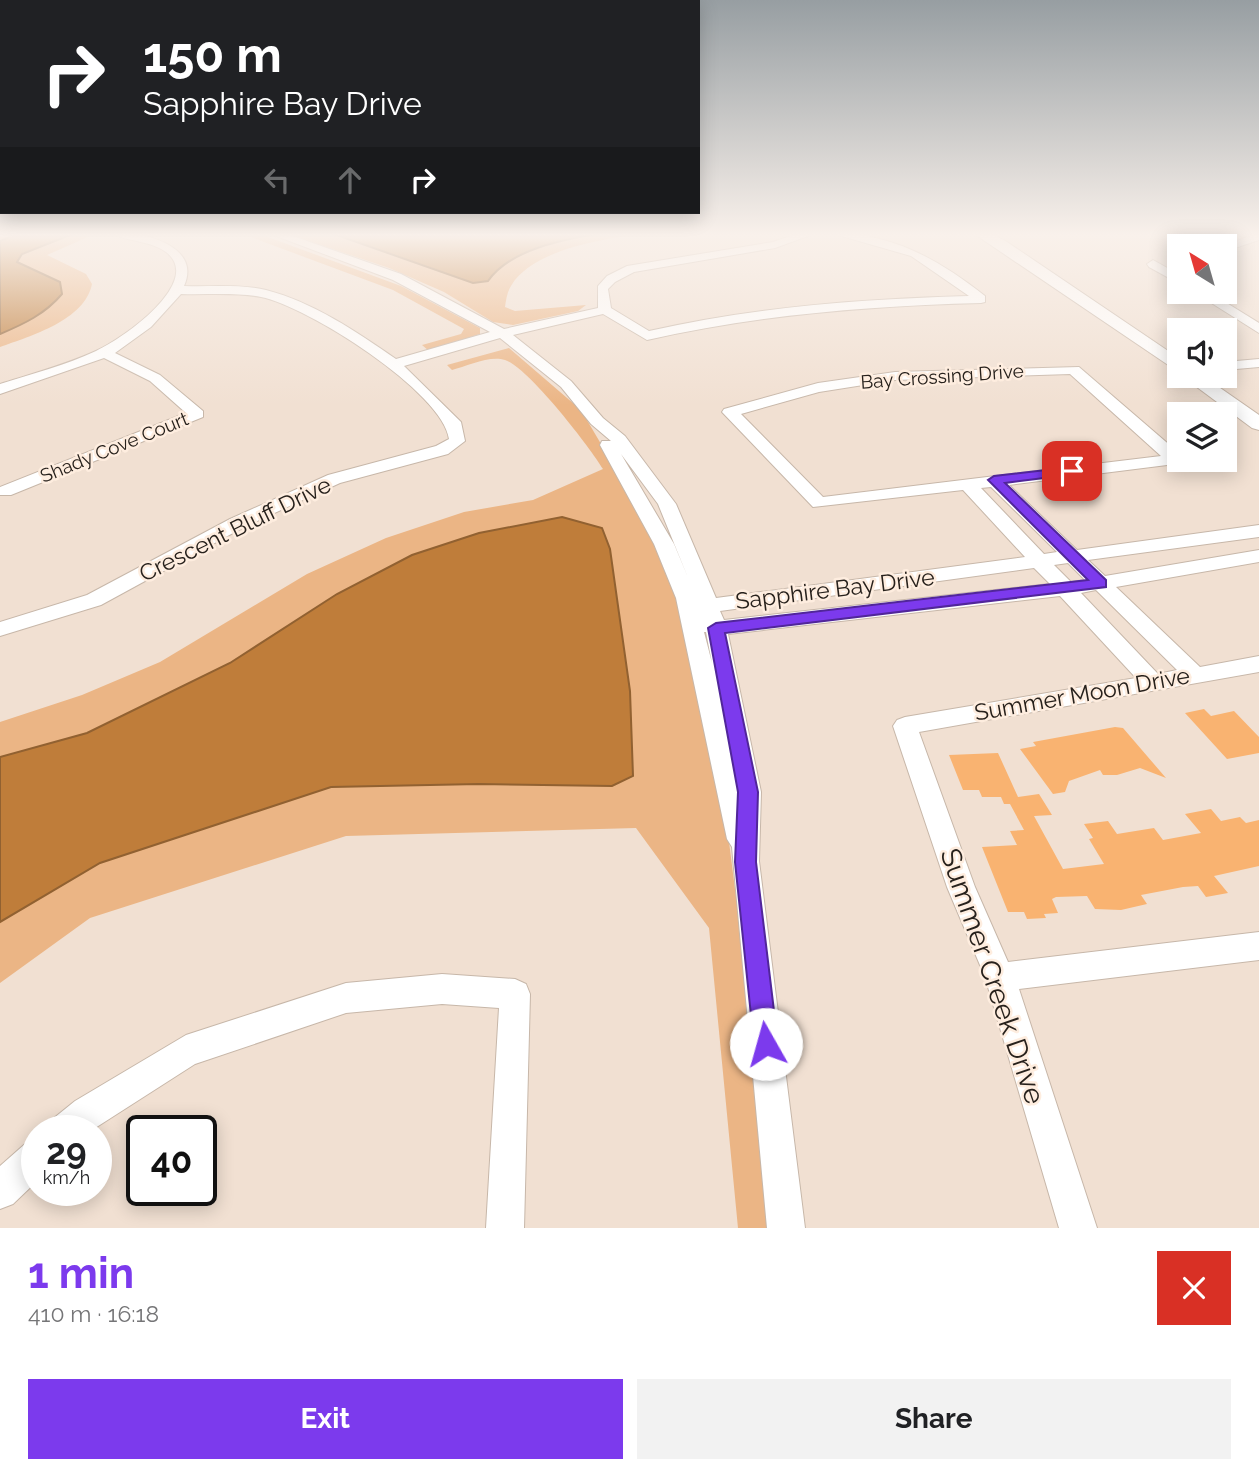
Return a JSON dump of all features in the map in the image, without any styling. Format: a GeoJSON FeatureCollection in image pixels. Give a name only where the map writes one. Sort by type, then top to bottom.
{"type":"FeatureCollection","features":[{"type":"Feature","properties":{"kind":"main road"},"geometry":{"type":"LineString","coordinates":[[1069,290],[1167,356]]}},
{"type":"Feature","properties":{"kind":"main road"},"geometry":{"type":"LineString","coordinates":[[1096,290],[1113,301]]}},
{"type":"Feature","properties":{"kind":"main road"},"geometry":{"type":"LineString","coordinates":[[1237,386],[1259,403]]}},
{"type":"Feature","properties":{"kind":"main road"},"geometry":{"type":"LineString","coordinates":[[1208,388],[1259,425]]}},
{"type":"Feature","properties":{"kind":"street"},"geometry":{"type":"LineString","coordinates":[[0,389],[104,353],[144,326],[179,290]]}},
{"type":"Feature","properties":{"kind":"street"},"geometry":{"type":"LineString","coordinates":[[187,290],[262,293],[300,307],[351,334],[399,368],[454,353],[514,342],[610,314]]}},
{"type":"Feature","properties":{"kind":"street"},"geometry":{"type":"LineString","coordinates":[[422,290],[502,333],[566,384],[597,421],[706,618],[748,792],[745,862],[786,1228]]}},
{"type":"Feature","properties":{"kind":"street"},"geometry":{"type":"LineString","coordinates":[[603,290],[601,296],[610,314],[647,336],[711,321],[786,309],[859,302],[981,299],[969,290]]}},
{"type":"Feature","properties":{"kind":"street"},"geometry":{"type":"LineString","coordinates":[[1220,304],[1259,329]]}},
{"type":"Feature","properties":{"kind":"street"},"geometry":{"type":"LineString","coordinates":[[454,353],[502,333],[610,314]]}},
{"type":"Feature","properties":{"kind":"street"},"geometry":{"type":"LineString","coordinates":[[1244,319],[1259,316]]}},
{"type":"Feature","properties":{"kind":"street"},"geometry":{"type":"LineString","coordinates":[[1237,351],[1259,350]]}},
{"type":"Feature","properties":{"kind":"street","name":"Shady Cove Court"},"geometry":{"type":"LineString","coordinates":[[5,491],[197,414],[155,378],[104,353]]}},
{"type":"Feature","properties":{"kind":"street"},"geometry":{"type":"LineString","coordinates":[[1237,365],[1259,363]]}},
{"type":"Feature","properties":{"kind":"street","name":"Crescent Bluff Drive"},"geometry":{"type":"LineString","coordinates":[[0,629],[94,600],[237,523],[334,479],[442,450],[457,441],[455,425],[399,368]]}},
{"type":"Feature","properties":{"kind":"street","name":"Bay Crossing Drive"},"geometry":{"type":"LineString","coordinates":[[967,484],[819,503],[730,412],[818,388],[895,376],[1074,370],[1175,459],[994,480]]}},
{"type":"Feature","properties":{"kind":"street"},"geometry":{"type":"LineString","coordinates":[[967,484],[994,480],[1194,674]]}},
{"type":"Feature","properties":{"kind":"street"},"geometry":{"type":"LineString","coordinates":[[967,484],[1152,681]]}},
{"type":"Feature","properties":{"kind":"street","name":"Sapphire Bay Drive"},"geometry":{"type":"LineString","coordinates":[[706,618],[1041,563],[1259,531]]}},
{"type":"Feature","properties":{"kind":"street","name":"Sapphire Bay Drive"},"geometry":{"type":"LineString","coordinates":[[706,618],[1066,589],[1259,556]]}},
{"type":"Feature","properties":{"kind":"street","name":"Summer Moon Drive"},"geometry":{"type":"LineString","coordinates":[[905,726],[1259,664]]}},
{"type":"Feature","properties":{"kind":"street","name":"Summer Creek Drive"},"geometry":{"type":"LineString","coordinates":[[905,726],[961,887],[1000,978],[1078,1228]]}},
{"type":"Feature","properties":{"kind":"street"},"geometry":{"type":"LineString","coordinates":[[1000,978],[1259,946]]}},
{"type":"Feature","properties":{"kind":"street"},"geometry":{"type":"LineString","coordinates":[[84,1115],[186,1051],[346,998],[442,989],[515,994],[505,1228]]}},
{"type":"Feature","properties":{"kind":"street"},"geometry":{"type":"LineString","coordinates":[[0,1192],[21,1172]]}},
{"type":"Feature","properties":{"kind":"shaded area"},"geometry":{"type":"Polygon","coordinates":[[[0,290],[90,290],[79,307],[68,317],[26,338],[0,347],[0,290]]]}},
{"type":"Feature","properties":{"kind":"shaded area"},"geometry":{"type":"Polygon","coordinates":[[[0,290],[61,290],[62,294],[34,318],[0,334],[0,290]]]}},
{"type":"Feature","properties":{"kind":"shaded area"},"geometry":{"type":"Polygon","coordinates":[[[394,290],[409,290],[480,328],[480,334],[429,351],[422,345],[461,334],[464,329],[394,290]]]}},
{"type":"Feature","properties":{"kind":"shaded area"},"geometry":{"type":"Polygon","coordinates":[[[440,290],[509,290],[505,307],[515,311],[586,305],[578,311],[513,325],[493,322],[440,290]]]}},
{"type":"Feature","properties":{"kind":"shaded area"},"geometry":{"type":"Polygon","coordinates":[[[509,348],[581,410],[637,505],[679,604],[727,826],[778,1228],[738,1228],[709,928],[636,828],[346,836],[90,918],[0,983],[0,722],[82,695],[160,662],[307,574],[386,538],[464,512],[533,500],[603,469],[558,409],[515,366],[499,359],[452,370],[447,365],[509,348]]]}},
{"type":"Feature","properties":{"kind":"shaded area"},"geometry":{"type":"Polygon","coordinates":[[[562,517],[602,528],[610,549],[630,691],[633,776],[612,786],[479,784],[331,787],[100,863],[0,922],[0,757],[87,733],[230,663],[337,594],[412,555],[479,533],[562,517]]]}},
{"type":"Feature","properties":{"kind":"building"},"geometry":{"type":"Polygon","coordinates":[[[1204,709],[1211,716],[1234,711],[1259,737],[1259,753],[1227,759],[1185,713],[1204,709]]]}},
{"type":"Feature","properties":{"kind":"building"},"geometry":{"type":"Polygon","coordinates":[[[1115,727],[1123,728],[1166,778],[1140,768],[1117,775],[1103,775],[1100,770],[1069,781],[1065,792],[1053,794],[1020,749],[1036,746],[1033,742],[1115,727]]]}},
{"type":"Feature","properties":{"kind":"building"},"geometry":{"type":"Polygon","coordinates":[[[998,753],[1018,797],[1039,794],[1052,815],[1034,816],[1063,869],[1104,864],[1089,839],[1093,838],[1084,824],[1108,821],[1117,834],[1154,828],[1163,840],[1201,833],[1185,814],[1211,809],[1221,821],[1240,817],[1246,823],[1259,820],[1259,866],[1214,876],[1228,893],[1206,897],[1198,886],[1183,887],[1141,895],[1147,904],[1121,910],[1095,909],[1087,896],[1056,897],[1052,899],[1058,913],[1044,914],[1046,918],[1027,919],[1024,912],[1008,912],[982,847],[1017,845],[1010,831],[1024,830],[1010,804],[1004,804],[1001,797],[982,797],[979,790],[963,790],[949,755],[998,753]]]}},
{"type":"Feature","properties":{"kind":"route"},"geometry":{"type":"LineString","coordinates":[[766,1044],[745,862],[748,792],[716,628],[1100,583],[994,480],[1072,471]]}}]}
